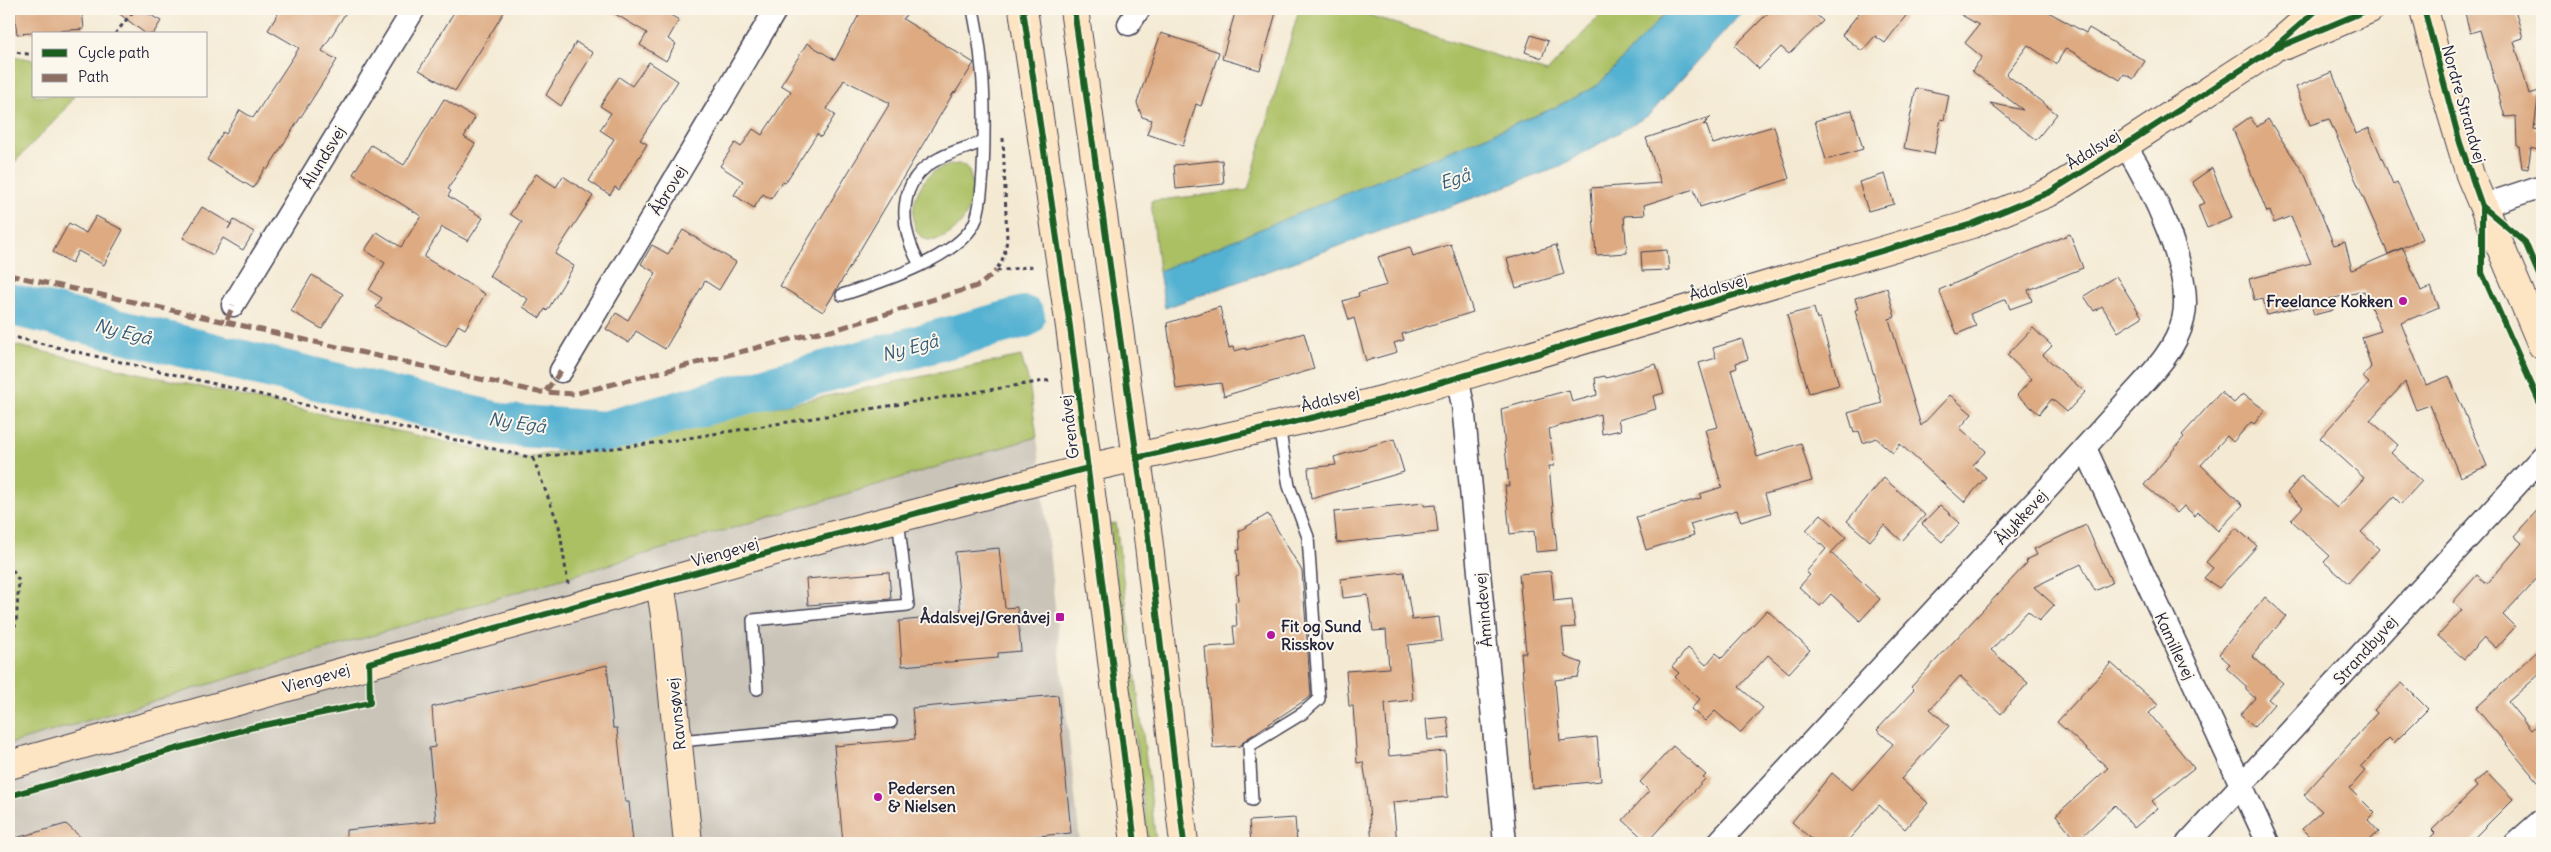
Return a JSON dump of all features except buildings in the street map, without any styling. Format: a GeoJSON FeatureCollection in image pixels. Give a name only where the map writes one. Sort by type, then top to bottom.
{"type":"FeatureCollection","features":[{"type":"Feature","properties":{"kind":"street","name":"Ålundsvej"},"geometry":{"type":"LineString","coordinates":[[233,305],[414,9]]}},
{"type":"Feature","properties":{"kind":"street","name":"Åbrovej"},"geometry":{"type":"LineString","coordinates":[[561,370],[776,9]]}},
{"type":"Feature","properties":{"kind":"street","name":"Grenåvej"},"geometry":{"type":"LineString","coordinates":[[1024,9],[1065,288],[1135,843]]}},
{"type":"Feature","properties":{"kind":"street"},"geometry":{"type":"LineString","coordinates":[[1074,9],[1119,317],[1136,458],[1148,537],[1184,843]]}},
{"type":"Feature","properties":{"kind":"street","name":"Ådalsvej"},"geometry":{"type":"LineString","coordinates":[[1088,468],[1279,426],[1457,378],[1972,224],[2050,192],[2270,51],[2318,9]]}},
{"type":"Feature","properties":{"kind":"street","name":"Nordre Strandvej"},"geometry":{"type":"LineString","coordinates":[[2424,9],[2457,135],[2482,206],[2542,345]]}},
{"type":"Feature","properties":{"kind":"street","name":"Ådalsvej"},"geometry":{"type":"LineString","coordinates":[[2270,51],[2364,10]]}},
{"type":"Feature","properties":{"kind":"street","name":"Ålykkevej"},"geometry":{"type":"LineString","coordinates":[[1718,843],[2085,448],[2167,355],[2178,337],[2186,306],[2180,271],[2166,227],[2140,168],[2125,145]]}},
{"type":"Feature","properties":{"kind":"street"},"geometry":{"type":"LineString","coordinates":[[2482,206],[2542,186]]}},
{"type":"Feature","properties":{"kind":"street","name":"Åmindevej"},"geometry":{"type":"LineString","coordinates":[[1457,378],[1463,406],[1505,843]]}},
{"type":"Feature","properties":{"kind":"street","name":"Kamillevej"},"geometry":{"type":"LineString","coordinates":[[2085,448],[2161,616],[2268,843]]}},
{"type":"Feature","properties":{"kind":"street","name":"Strandbyvej"},"geometry":{"type":"LineString","coordinates":[[2188,843],[2542,457]]}},
{"type":"Feature","properties":{"kind":"street","name":"Viengevej"},"geometry":{"type":"LineString","coordinates":[[9,765],[572,607],[1088,468]]}},
{"type":"Feature","properties":{"kind":"street","name":"Ravnsøvej"},"geometry":{"type":"LineString","coordinates":[[660,584],[666,614],[688,843]]}},
{"type":"Feature","properties":{"kind":"street"},"geometry":{"type":"LineString","coordinates":[[2516,843],[2542,820]]}},
{"type":"Feature","properties":{"kind":"lane"},"geometry":{"type":"LineString","coordinates":[[842,295],[886,281],[936,258],[961,238],[974,224],[982,191],[983,141],[982,63],[973,9]]}},
{"type":"Feature","properties":{"kind":"lane"},"geometry":{"type":"LineString","coordinates":[[920,265],[909,245],[904,221],[907,195],[918,173],[939,158],[983,141]]}},
{"type":"Feature","properties":{"kind":"lane"},"geometry":{"type":"LineString","coordinates":[[1252,800],[1249,746],[1303,713],[1319,699],[1308,537],[1289,486],[1279,426]]}},
{"type":"Feature","properties":{"kind":"lane"},"geometry":{"type":"LineString","coordinates":[[757,689],[753,620],[908,606],[898,518]]}},
{"type":"Feature","properties":{"kind":"lane"},"geometry":{"type":"LineString","coordinates":[[679,741],[891,722]]}},
{"type":"Feature","properties":{"kind":"path"},"geometry":{"type":"LineString","coordinates":[[117,32],[135,9]]}},
{"type":"Feature","properties":{"kind":"path"},"geometry":{"type":"LineString","coordinates":[[9,51],[32,55]]}},
{"type":"Feature","properties":{"kind":"path"},"geometry":{"type":"LineString","coordinates":[[1002,129],[1006,157],[1007,240],[1004,256],[996,271],[1061,262]]}},
{"type":"Feature","properties":{"kind":"path"},"geometry":{"type":"LineString","coordinates":[[9,336],[533,458],[663,442],[1076,376]]}},
{"type":"Feature","properties":{"kind":"path"},"geometry":{"type":"LineString","coordinates":[[533,458],[559,526],[572,607]]}},
{"type":"Feature","properties":{"kind":"path"},"geometry":{"type":"LineString","coordinates":[[9,563],[19,581],[16,624],[9,633]]}},
{"type":"Feature","properties":{"kind":"shaded area"},"geometry":{"type":"Polygon","coordinates":[[[1037,437],[1080,843],[9,843],[9,744],[1037,437]]]}},
{"type":"Feature","properties":{"kind":"green space"},"geometry":{"type":"Polygon","coordinates":[[[1299,9],[1350,9],[1547,72],[1606,9],[1669,9],[1598,85],[1554,108],[1159,271],[1151,201],[1248,190],[1299,9]]]}},
{"type":"Feature","properties":{"kind":"green space"},"geometry":{"type":"Polygon","coordinates":[[[9,55],[32,60],[32,98],[73,98],[61,114],[9,168],[9,55]]]}},
{"type":"Feature","properties":{"kind":"green space"},"geometry":{"type":"Polygon","coordinates":[[[959,164],[967,167],[973,186],[971,204],[964,219],[953,231],[941,238],[929,240],[920,235],[914,223],[913,210],[917,194],[922,184],[935,171],[946,166],[959,164]]]}},
{"type":"Feature","properties":{"kind":"green space"},"geometry":{"type":"Polygon","coordinates":[[[9,344],[522,459],[1021,356],[1029,383],[1037,437],[9,744],[11,646],[9,587],[9,344]]]}},
{"type":"Feature","properties":{"kind":"green space"},"geometry":{"type":"Polygon","coordinates":[[[1116,523],[1156,843],[1148,843],[1110,524],[1116,523]]]}},
{"type":"Feature","properties":{"kind":"green space"},"geometry":{"type":"Polygon","coordinates":[[[9,587],[12,620],[9,676],[9,587]]]}},
{"type":"Feature","properties":{"kind":"water","name":"Egå"},"geometry":{"type":"Polygon","coordinates":[[[1669,9],[1745,9],[1649,115],[1557,168],[1165,308],[1159,271],[1554,108],[1598,85],[1669,9]]]}},
{"type":"Feature","properties":{"kind":"waterway","name":"Ny Egå"},"geometry":{"type":"LineString","coordinates":[[9,304],[506,425],[605,432],[1024,317]]}},
{"type":"Feature","properties":{"kind":"marked path"},"geometry":{"type":"LineString","coordinates":[[561,371],[545,392],[574,394],[819,332],[831,331],[980,285],[996,271]]}},
{"type":"Feature","properties":{"kind":"marked path"},"geometry":{"type":"LineString","coordinates":[[9,275],[226,322],[233,305]]}},
{"type":"Feature","properties":{"kind":"marked path"},"geometry":{"type":"LineString","coordinates":[[226,322],[538,392],[545,392]]}},
{"type":"Feature","properties":{"kind":"cycle path"},"geometry":{"type":"LineString","coordinates":[[1023,9],[1070,327],[1135,843]]}},
{"type":"Feature","properties":{"kind":"cycle path"},"geometry":{"type":"LineString","coordinates":[[1074,9],[1148,537],[1184,843]]}},
{"type":"Feature","properties":{"kind":"cycle path"},"geometry":{"type":"LineString","coordinates":[[1136,458],[1389,398],[1972,224],[2050,192],[2270,51],[2318,9]]}},
{"type":"Feature","properties":{"kind":"cycle path"},"geometry":{"type":"LineString","coordinates":[[2277,48],[2370,9]]}},
{"type":"Feature","properties":{"kind":"cycle path"},"geometry":{"type":"LineString","coordinates":[[2424,9],[2460,143],[2482,206],[2482,273],[2542,408]]}},
{"type":"Feature","properties":{"kind":"cycle path"},"geometry":{"type":"LineString","coordinates":[[2482,206],[2525,242],[2542,282]]}},
{"type":"Feature","properties":{"kind":"cycle path"},"geometry":{"type":"LineString","coordinates":[[9,796],[250,728],[370,703],[369,663],[796,545],[1088,468]]}},
{"type":"Feature","properties":{"kind":"place","name":"Freelance Kokken"},"geometry":{"type":"Point","coordinates":[2403,301]}},
{"type":"Feature","properties":{"kind":"place","name":"Ådalsvej/Grenåvej"},"geometry":{"type":"Point","coordinates":[1060,617]}},
{"type":"Feature","properties":{"kind":"place","name":"Fit og Sund Risskov"},"geometry":{"type":"Point","coordinates":[1271,635]}},
{"type":"Feature","properties":{"kind":"place","name":"Pedersen & Nielsen"},"geometry":{"type":"Point","coordinates":[878,797]}}]}
